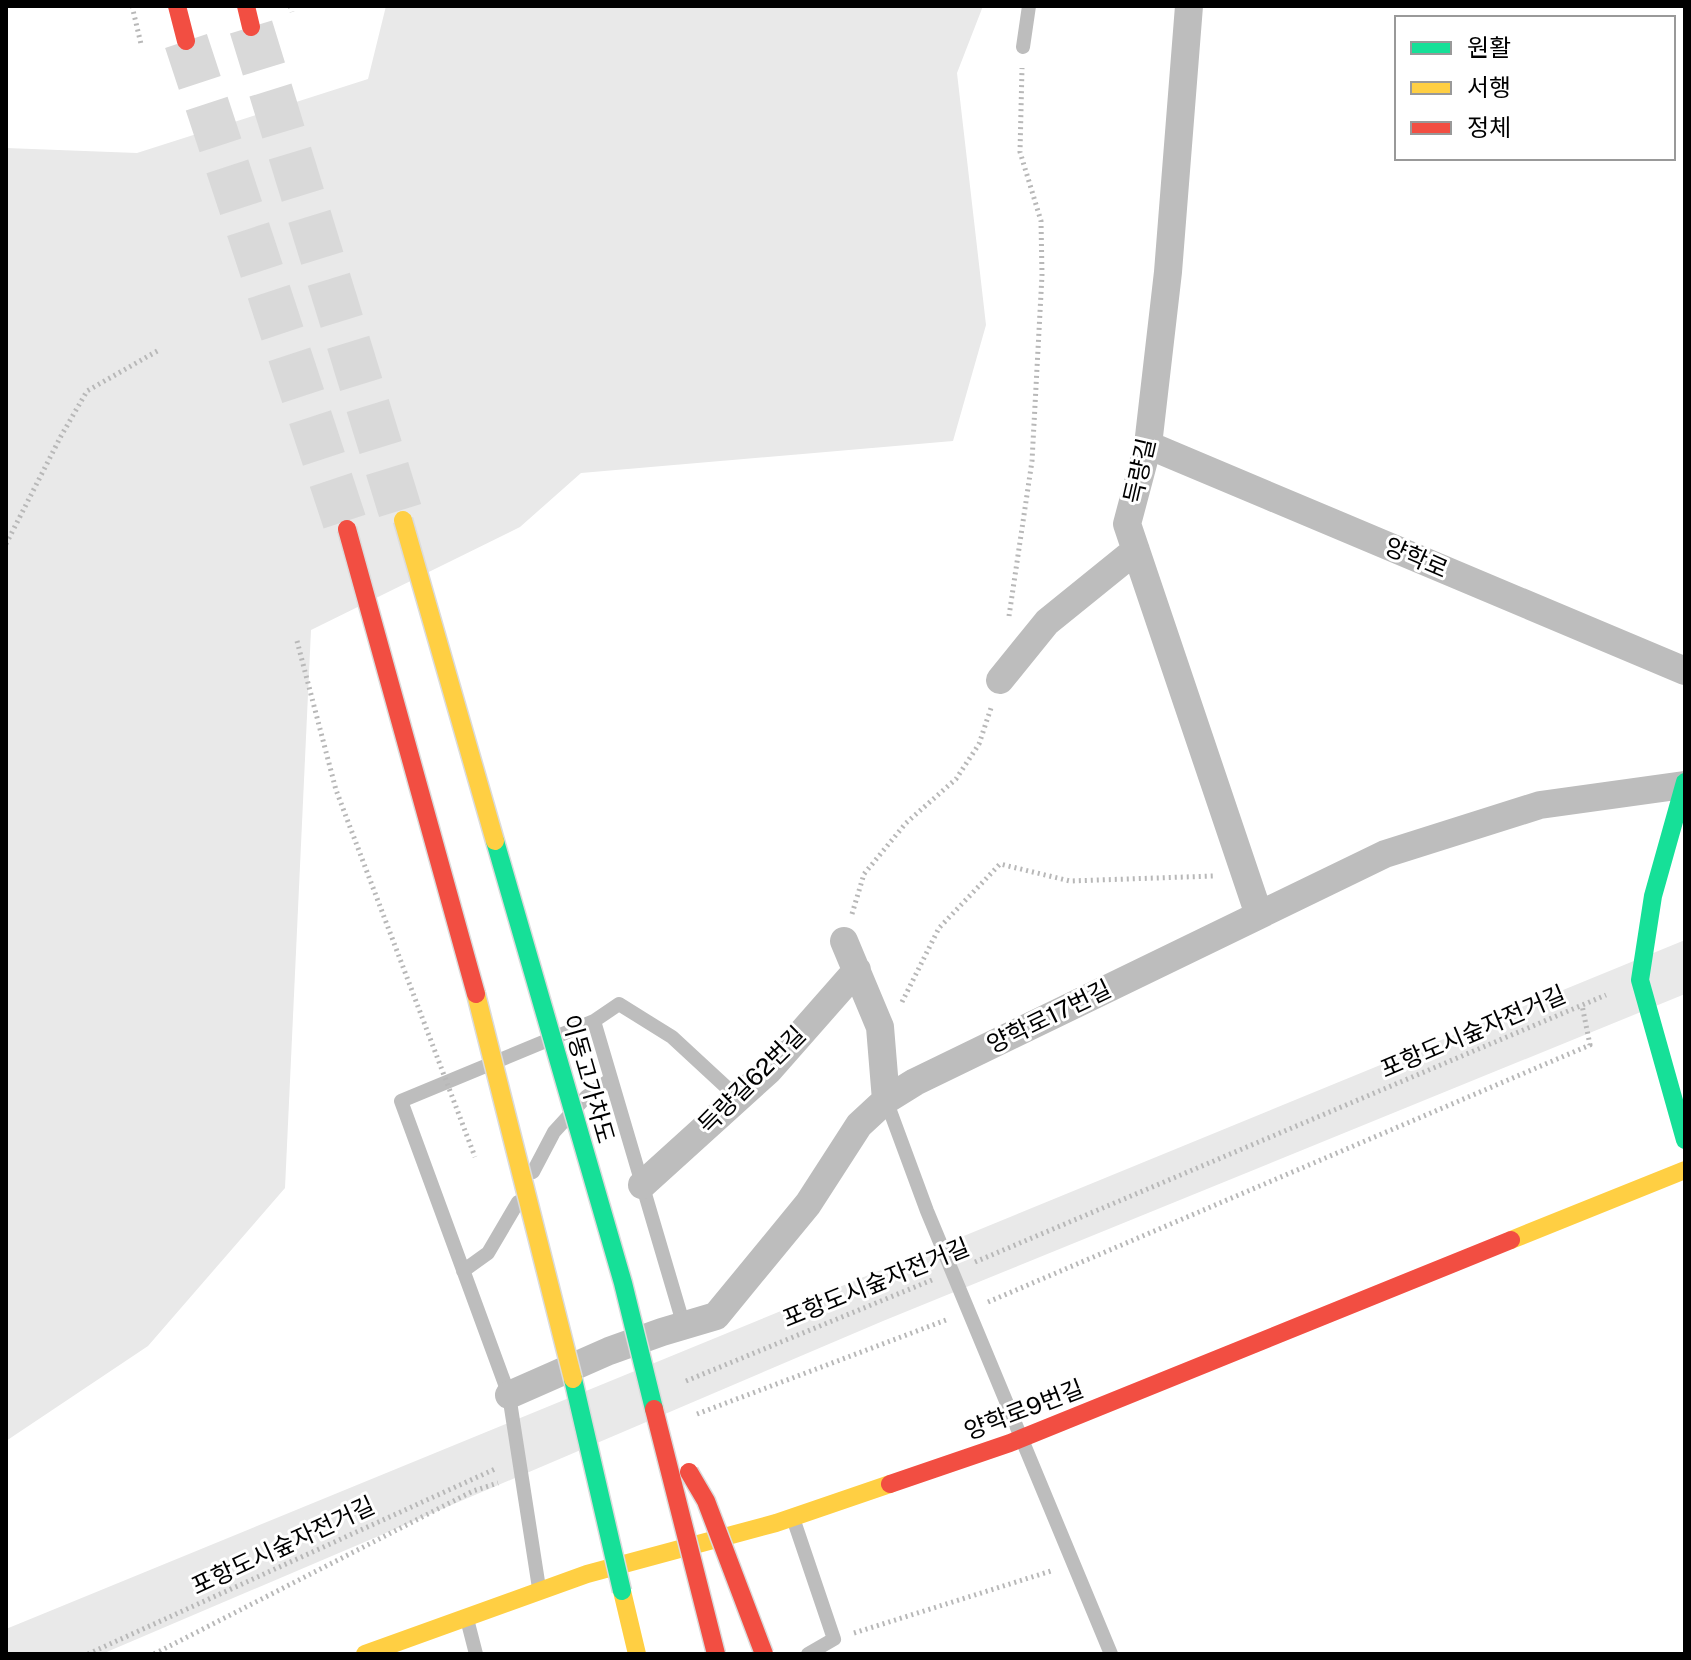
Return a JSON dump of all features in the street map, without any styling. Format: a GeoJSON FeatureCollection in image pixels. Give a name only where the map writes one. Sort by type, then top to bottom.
{"type":"FeatureCollection","features":[{"type":"Feature","properties":{"kind":"main road"},"geometry":{"type":"LineString","coordinates":[[177,6],[186,41]]}},
{"type":"Feature","properties":{"kind":"main road"},"geometry":{"type":"LineString","coordinates":[[246,6],[251,27]]}},
{"type":"Feature","properties":{"kind":"main road","name":"이동고가차도"},"geometry":{"type":"LineString","coordinates":[[403,520],[623,1283],[716,1654]]}},
{"type":"Feature","properties":{"kind":"main road"},"geometry":{"type":"LineString","coordinates":[[347,529],[416,764],[495,1061],[637,1654]]}},
{"type":"Feature","properties":{"kind":"main road"},"geometry":{"type":"LineString","coordinates":[[1684,783],[1653,896],[1640,980],[1685,1140]]}},
{"type":"Feature","properties":{"kind":"main road","name":"양학로9번길"},"geometry":{"type":"LineString","coordinates":[[365,1654],[587,1574],[793,1517],[1021,1439],[1685,1170]]}},
{"type":"Feature","properties":{"kind":"main road"},"geometry":{"type":"LineString","coordinates":[[653,1403],[706,1501],[764,1654]]}},
{"type":"Feature","properties":{"kind":"main road"},"geometry":{"type":"LineString","coordinates":[[622,1591],[627,1654]]}},
{"type":"Feature","properties":{"kind":"street","name":"득량길"},"geometry":{"type":"LineString","coordinates":[[1189,6],[1168,272],[1148,445],[1127,524],[1259,915]]}},
{"type":"Feature","properties":{"kind":"street","name":"양학로"},"geometry":{"type":"LineString","coordinates":[[1148,445],[1685,671]]}},
{"type":"Feature","properties":{"kind":"street"},"geometry":{"type":"LineString","coordinates":[[1000,680],[1047,622],[1136,550]]}},
{"type":"Feature","properties":{"kind":"street","name":"양학로17번길"},"geometry":{"type":"LineString","coordinates":[[509,1395],[609,1351],[716,1316],[808,1204],[859,1125],[886,1100],[915,1082],[1385,854],[1540,805],[1684,783]]}},
{"type":"Feature","properties":{"kind":"street"},"geometry":{"type":"LineString","coordinates":[[844,941],[880,1027],[886,1100]]}},
{"type":"Feature","properties":{"kind":"street","name":"득량길62번길"},"geometry":{"type":"LineString","coordinates":[[642,1185],[769,1070],[857,970]]}},
{"type":"Feature","properties":{"kind":"lane"},"geometry":{"type":"LineString","coordinates":[[1023,47],[1029,6]]}},
{"type":"Feature","properties":{"kind":"lane"},"geometry":{"type":"LineString","coordinates":[[540,1591],[509,1395],[401,1101],[594,1021],[619,1004],[672,1037],[738,1098]]}},
{"type":"Feature","properties":{"kind":"lane"},"geometry":{"type":"LineString","coordinates":[[594,1021],[684,1326]]}},
{"type":"Feature","properties":{"kind":"lane"},"geometry":{"type":"LineString","coordinates":[[463,1271],[488,1253],[554,1132],[586,1097],[611,1079]]}},
{"type":"Feature","properties":{"kind":"lane"},"geometry":{"type":"LineString","coordinates":[[886,1100],[952,1272],[1111,1654]]}},
{"type":"Feature","properties":{"kind":"lane"},"geometry":{"type":"LineString","coordinates":[[793,1517],[834,1639],[808,1654]]}},
{"type":"Feature","properties":{"kind":"lane"},"geometry":{"type":"LineString","coordinates":[[467,1618],[476,1654]]}},
{"type":"Feature","properties":{"kind":"path"},"geometry":{"type":"LineString","coordinates":[[132,6],[141,44]]}},
{"type":"Feature","properties":{"kind":"path"},"geometry":{"type":"LineString","coordinates":[[1009,617],[1032,461],[1042,275],[1041,221],[1020,152],[1023,47]]}},
{"type":"Feature","properties":{"kind":"path"},"geometry":{"type":"LineString","coordinates":[[6,544],[87,391],[159,350]]}},
{"type":"Feature","properties":{"kind":"path"},"geometry":{"type":"LineString","coordinates":[[297,641],[336,790],[475,1158]]}},
{"type":"Feature","properties":{"kind":"path"},"geometry":{"type":"LineString","coordinates":[[844,941],[864,874],[906,823],[956,779],[979,744],[1000,680]]}},
{"type":"Feature","properties":{"kind":"path"},"geometry":{"type":"LineString","coordinates":[[880,1027],[901,1003],[939,928],[1000,864],[1070,881],[1246,875]]}},
{"type":"Feature","properties":{"kind":"path","name":"포항도시숲자전거길"},"geometry":{"type":"LineString","coordinates":[[672,1388],[1640,980]]}},
{"type":"Feature","properties":{"kind":"path"},"geometry":{"type":"LineString","coordinates":[[696,1415],[968,1311],[1590,1045],[1582,1005]]}},
{"type":"Feature","properties":{"kind":"path","name":"포항도시숲자전거길"},"geometry":{"type":"LineString","coordinates":[[88,1654],[519,1458]]}},
{"type":"Feature","properties":{"kind":"path"},"geometry":{"type":"LineString","coordinates":[[154,1654],[473,1491],[522,1475]]}},
{"type":"Feature","properties":{"kind":"path"},"geometry":{"type":"LineString","coordinates":[[834,1639],[1073,1563]]}},
{"type":"Feature","properties":{"kind":"shaded area"},"geometry":{"type":"Polygon","coordinates":[[[386,6],[983,6],[957,73],[986,325],[953,441],[581,473],[520,527],[311,630],[285,1188],[148,1346],[6,1441],[6,148],[137,153],[368,79],[386,6]]]}},
{"type":"Feature","properties":{"kind":"shaded area"},"geometry":{"type":"Polygon","coordinates":[[[1685,940],[1685,994],[883,1321],[102,1654],[6,1654],[6,1629],[1685,940]]]}},
{"type":"Feature","properties":{"kind":"tunnel"},"geometry":{"type":"LineString","coordinates":[[251,27],[403,520]]}},
{"type":"Feature","properties":{"kind":"tunnel"},"geometry":{"type":"LineString","coordinates":[[186,41],[347,529]]}},
{"type":"Feature","properties":{"kind":"traffic: fast"},"geometry":{"type":"LineString","coordinates":[[1685,782],[1653,896],[1640,980],[1685,1140]]}},
{"type":"Feature","properties":{"kind":"traffic: fast"},"geometry":{"type":"LineString","coordinates":[[495,841],[623,1283],[654,1409]]}},
{"type":"Feature","properties":{"kind":"traffic: fast"},"geometry":{"type":"LineString","coordinates":[[573,1379],[622,1591]]}},
{"type":"Feature","properties":{"kind":"traffic: slow"},"geometry":{"type":"LineString","coordinates":[[403,520],[495,841]]}},
{"type":"Feature","properties":{"kind":"traffic: slow"},"geometry":{"type":"LineString","coordinates":[[476,994],[573,1379]]}},
{"type":"Feature","properties":{"kind":"traffic: slow"},"geometry":{"type":"LineString","coordinates":[[1511,1240],[1685,1170]]}},
{"type":"Feature","properties":{"kind":"traffic: slow"},"geometry":{"type":"LineString","coordinates":[[365,1654],[587,1574],[776,1523],[890,1484]]}},
{"type":"Feature","properties":{"kind":"traffic: slow"},"geometry":{"type":"LineString","coordinates":[[622,1591],[637,1654]]}},
{"type":"Feature","properties":{"kind":"traffic: jam"},"geometry":{"type":"LineString","coordinates":[[177,6],[186,41]]}},
{"type":"Feature","properties":{"kind":"traffic: jam"},"geometry":{"type":"LineString","coordinates":[[246,6],[251,27]]}},
{"type":"Feature","properties":{"kind":"traffic: jam"},"geometry":{"type":"LineString","coordinates":[[347,529],[476,994]]}},
{"type":"Feature","properties":{"kind":"traffic: jam"},"geometry":{"type":"LineString","coordinates":[[890,1484],[1010,1443],[1511,1240]]}},
{"type":"Feature","properties":{"kind":"traffic: jam"},"geometry":{"type":"LineString","coordinates":[[654,1409],[716,1654]]}},
{"type":"Feature","properties":{"kind":"traffic: jam"},"geometry":{"type":"LineString","coordinates":[[689,1472],[706,1501],[764,1654]]}}]}
